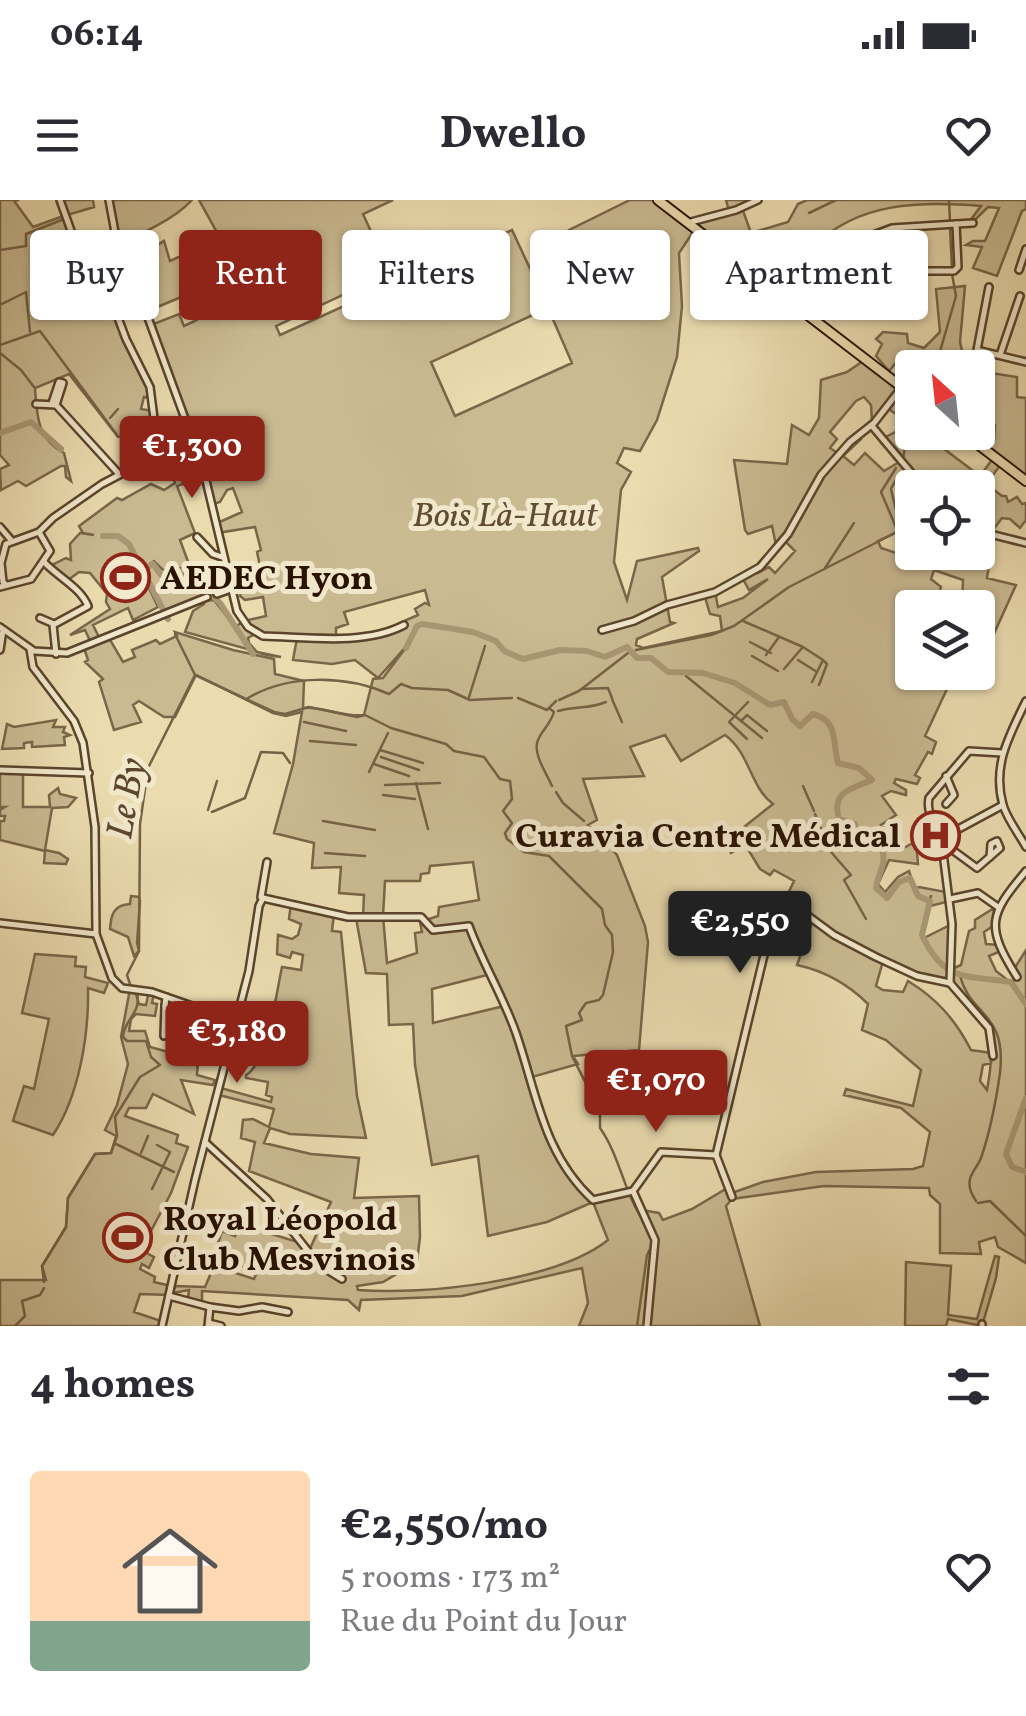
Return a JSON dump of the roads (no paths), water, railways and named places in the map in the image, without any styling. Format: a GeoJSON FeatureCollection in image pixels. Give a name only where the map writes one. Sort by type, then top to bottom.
{"type":"FeatureCollection","features":[{"type":"Feature","properties":{"kind":"main road"},"geometry":{"type":"LineString","coordinates":[[658,200],[698,230]]}},
{"type":"Feature","properties":{"kind":"main road"},"geometry":{"type":"LineString","coordinates":[[816,320],[895,382]]}},
{"type":"Feature","properties":{"kind":"main road"},"geometry":{"type":"LineString","coordinates":[[985,450],[1026,482]]}},
{"type":"Feature","properties":{"kind":"street"},"geometry":{"type":"LineString","coordinates":[[60,200],[84,266],[108,291],[126,339],[144,371],[162,452]]}},
{"type":"Feature","properties":{"kind":"street"},"geometry":{"type":"LineString","coordinates":[[109,200],[116,244],[139,293],[204,473],[238,614],[262,636],[370,636],[404,626]]}},
{"type":"Feature","properties":{"kind":"street"},"geometry":{"type":"LineString","coordinates":[[688,222],[758,200]]}},
{"type":"Feature","properties":{"kind":"street"},"geometry":{"type":"LineString","coordinates":[[887,230],[972,223]]}},
{"type":"Feature","properties":{"kind":"street"},"geometry":{"type":"LineString","coordinates":[[928,270],[954,270],[958,266],[956,224]]}},
{"type":"Feature","properties":{"kind":"street"},"geometry":{"type":"LineString","coordinates":[[1018,270],[1026,249]]}},
{"type":"Feature","properties":{"kind":"street"},"geometry":{"type":"LineString","coordinates":[[989,287],[977,350],[1026,362]]}},
{"type":"Feature","properties":{"kind":"street"},"geometry":{"type":"LineString","coordinates":[[1000,356],[1020,296]]}},
{"type":"Feature","properties":{"kind":"street"},"geometry":{"type":"LineString","coordinates":[[602,630],[634,621],[670,603],[715,592],[752,573],[784,540],[821,475],[850,442],[872,426],[895,396]]}},
{"type":"Feature","properties":{"kind":"street"},"geometry":{"type":"LineString","coordinates":[[36,404],[54,404],[119,474]]}},
{"type":"Feature","properties":{"kind":"street"},"geometry":{"type":"LineString","coordinates":[[872,426],[909,470]]}},
{"type":"Feature","properties":{"kind":"street"},"geometry":{"type":"LineString","coordinates":[[9,542],[39,532],[119,474],[190,438]]}},
{"type":"Feature","properties":{"kind":"street"},"geometry":{"type":"LineString","coordinates":[[1,529],[9,542]]}},
{"type":"Feature","properties":{"kind":"street"},"geometry":{"type":"LineString","coordinates":[[9,542],[1,563],[2,584],[31,579],[44,562],[50,553],[39,532]]}},
{"type":"Feature","properties":{"kind":"street"},"geometry":{"type":"LineString","coordinates":[[995,535],[1026,543]]}},
{"type":"Feature","properties":{"kind":"street"},"geometry":{"type":"LineString","coordinates":[[197,537],[212,554],[222,557]]}},
{"type":"Feature","properties":{"kind":"street"},"geometry":{"type":"LineString","coordinates":[[44,562],[65,584],[79,591],[88,606],[54,624]]}},
{"type":"Feature","properties":{"kind":"street"},"geometry":{"type":"LineString","coordinates":[[217,594],[231,589]]}},
{"type":"Feature","properties":{"kind":"street"},"geometry":{"type":"LineString","coordinates":[[0,650],[2,628],[30,649],[56,654],[80,650],[207,597]]}},
{"type":"Feature","properties":{"kind":"street"},"geometry":{"type":"LineString","coordinates":[[40,618],[54,624]]}},
{"type":"Feature","properties":{"kind":"street"},"geometry":{"type":"LineString","coordinates":[[54,624],[56,654]]}},
{"type":"Feature","properties":{"kind":"street"},"geometry":{"type":"LineString","coordinates":[[30,649],[34,668],[78,729],[89,772],[95,826],[96,934],[118,986],[166,997],[236,1022]]}},
{"type":"Feature","properties":{"kind":"street"},"geometry":{"type":"LineString","coordinates":[[1026,701],[1002,752],[999,772],[1003,806],[1026,847]]}},
{"type":"Feature","properties":{"kind":"street"},"geometry":{"type":"LineString","coordinates":[[990,856],[977,868],[944,840],[934,825],[928,800],[969,752],[1002,752]]}},
{"type":"Feature","properties":{"kind":"street"},"geometry":{"type":"LineString","coordinates":[[0,770],[89,772]]}},
{"type":"Feature","properties":{"kind":"street"},"geometry":{"type":"LineString","coordinates":[[946,776],[954,795],[946,804]]}},
{"type":"Feature","properties":{"kind":"street"},"geometry":{"type":"LineString","coordinates":[[944,840],[1003,806]]}},
{"type":"Feature","properties":{"kind":"street"},"geometry":{"type":"LineString","coordinates":[[944,840],[941,858],[950,899],[950,983]]}},
{"type":"Feature","properties":{"kind":"street"},"geometry":{"type":"LineString","coordinates":[[162,1326],[249,970],[267,862]]}},
{"type":"Feature","properties":{"kind":"street"},"geometry":{"type":"LineString","coordinates":[[1017,977],[1003,955],[996,930],[998,907],[1026,871]]}},
{"type":"Feature","properties":{"kind":"street"},"geometry":{"type":"LineString","coordinates":[[950,899],[975,892],[998,907]]}},
{"type":"Feature","properties":{"kind":"street"},"geometry":{"type":"LineString","coordinates":[[762,896],[796,907],[865,952],[917,976],[950,983],[989,1028],[993,1056]]}},
{"type":"Feature","properties":{"kind":"street"},"geometry":{"type":"LineString","coordinates":[[260,900],[267,898],[356,918],[421,916],[433,930],[468,926],[515,1031],[542,1125],[554,1151],[594,1200],[630,1192],[661,1152],[716,1154]]}},
{"type":"Feature","properties":{"kind":"street"},"geometry":{"type":"LineString","coordinates":[[732,1197],[716,1154],[778,901]]}},
{"type":"Feature","properties":{"kind":"street"},"geometry":{"type":"LineString","coordinates":[[0,923],[96,934]]}},
{"type":"Feature","properties":{"kind":"street"},"geometry":{"type":"LineString","coordinates":[[166,997],[168,1022]]}},
{"type":"Feature","properties":{"kind":"street"},"geometry":{"type":"LineString","coordinates":[[168,1007],[215,1022],[218,1015]]}},
{"type":"Feature","properties":{"kind":"street"},"geometry":{"type":"LineString","coordinates":[[164,1036],[168,1007]]}},
{"type":"Feature","properties":{"kind":"street"},"geometry":{"type":"LineString","coordinates":[[205,1142],[267,1199],[319,1265],[342,1279]]}},
{"type":"Feature","properties":{"kind":"street"},"geometry":{"type":"LineString","coordinates":[[630,1192],[655,1240],[647,1326]]}},
{"type":"Feature","properties":{"kind":"street"},"geometry":{"type":"LineString","coordinates":[[169,1296],[239,1311],[258,1306],[288,1312]]}},
{"type":"Feature","properties":{"kind":"street"},"geometry":{"type":"LineString","coordinates":[[210,1307],[209,1324],[221,1326]]}},
{"type":"Feature","properties":{"kind":"waterway"},"geometry":{"type":"LineString","coordinates":[[809,213],[836,200]]}},
{"type":"Feature","properties":{"kind":"waterway"},"geometry":{"type":"LineString","coordinates":[[949,200],[950,222]]}},
{"type":"Feature","properties":{"kind":"waterway"},"geometry":{"type":"LineString","coordinates":[[0,250],[26,246],[26,234],[64,219]]}},
{"type":"Feature","properties":{"kind":"waterway"},"geometry":{"type":"LineString","coordinates":[[950,227],[952,268]]}},
{"type":"Feature","properties":{"kind":"waterway"},"geometry":{"type":"LineString","coordinates":[[940,350],[956,296],[952,274]]}},
{"type":"Feature","properties":{"kind":"waterway"},"geometry":{"type":"LineString","coordinates":[[0,305],[26,292],[30,332]]}},
{"type":"Feature","properties":{"kind":"waterway"},"geometry":{"type":"LineString","coordinates":[[0,345],[40,331],[117,435]]}},
{"type":"Feature","properties":{"kind":"waterway"},"geometry":{"type":"LineString","coordinates":[[0,353],[34,387]]}},
{"type":"Feature","properties":{"kind":"waterway"},"geometry":{"type":"LineString","coordinates":[[110,418],[118,409]]}},
{"type":"Feature","properties":{"kind":"waterway"},"geometry":{"type":"LineString","coordinates":[[0,433],[31,422],[61,449]]}},
{"type":"Feature","properties":{"kind":"waterway"},"geometry":{"type":"LineString","coordinates":[[903,459],[904,450]]}},
{"type":"Feature","properties":{"kind":"waterway"},"geometry":{"type":"LineString","coordinates":[[895,525],[881,492],[896,468]]}},
{"type":"Feature","properties":{"kind":"waterway"},"geometry":{"type":"LineString","coordinates":[[825,568],[854,523]]}},
{"type":"Feature","properties":{"kind":"waterway"},"geometry":{"type":"LineString","coordinates":[[636,650],[711,635],[734,626],[789,587],[895,533]]}},
{"type":"Feature","properties":{"kind":"waterway"},"geometry":{"type":"LineString","coordinates":[[103,536],[118,536],[129,544],[168,619]]}},
{"type":"Feature","properties":{"kind":"waterway"},"geometry":{"type":"LineString","coordinates":[[142,570],[153,564],[161,575],[185,571],[195,582]]}},
{"type":"Feature","properties":{"kind":"waterway"},"geometry":{"type":"LineString","coordinates":[[205,588],[220,603],[253,654]]}},
{"type":"Feature","properties":{"kind":"waterway"},"geometry":{"type":"LineString","coordinates":[[743,621],[823,660],[812,682]]}},
{"type":"Feature","properties":{"kind":"waterway"},"geometry":{"type":"LineString","coordinates":[[406,648],[417,626],[422,624],[473,632],[496,641],[504,651],[523,659],[560,650],[587,651],[605,657],[627,647],[637,658],[651,658],[668,672],[703,673],[735,683],[770,705],[784,702],[800,726],[813,714],[821,717],[831,727],[838,763],[859,768],[872,780],[845,792],[837,810],[839,819],[855,824],[855,844],[879,844],[883,861],[876,888],[887,898],[899,882],[910,878],[918,896],[930,901],[922,935],[939,962],[958,974],[1011,982],[1026,1004]]}},
{"type":"Feature","properties":{"kind":"waterway","name":"Le By"},"geometry":{"type":"LineString","coordinates":[[130,984],[127,975],[139,951],[140,824],[148,768],[195,675],[175,634]]}},
{"type":"Feature","properties":{"kind":"waterway"},"geometry":{"type":"LineString","coordinates":[[766,655],[779,637]]}},
{"type":"Feature","properties":{"kind":"waterway"},"geometry":{"type":"LineString","coordinates":[[750,642],[771,653]]}},
{"type":"Feature","properties":{"kind":"waterway"},"geometry":{"type":"LineString","coordinates":[[469,697],[485,646]]}},
{"type":"Feature","properties":{"kind":"waterway"},"geometry":{"type":"LineString","coordinates":[[784,669],[802,648]]}},
{"type":"Feature","properties":{"kind":"waterway"},"geometry":{"type":"LineString","coordinates":[[559,700],[579,691],[628,653]]}},
{"type":"Feature","properties":{"kind":"waterway"},"geometry":{"type":"LineString","coordinates":[[752,656],[778,671]]}},
{"type":"Feature","properties":{"kind":"waterway"},"geometry":{"type":"LineString","coordinates":[[798,660],[817,672]]}},
{"type":"Feature","properties":{"kind":"waterway"},"geometry":{"type":"LineString","coordinates":[[819,685],[827,664],[824,661]]}},
{"type":"Feature","properties":{"kind":"waterway"},"geometry":{"type":"LineString","coordinates":[[195,675],[274,712],[285,714],[309,707],[357,717],[365,715],[391,728],[446,744],[454,751],[484,757],[500,779],[510,781],[512,799],[503,811],[512,823],[505,833],[507,839],[524,852],[549,856],[602,909],[612,935],[613,952],[603,995],[586,1003],[579,1013],[582,1020],[566,1026],[572,1056],[600,1111],[600,1128],[645,1223]]}},
{"type":"Feature","properties":{"kind":"waterway"},"geometry":{"type":"LineString","coordinates":[[686,676],[762,738]]}},
{"type":"Feature","properties":{"kind":"waterway"},"geometry":{"type":"LineString","coordinates":[[248,698],[281,685],[317,680],[354,683],[389,694],[401,684],[448,690],[470,700],[512,698]]}},
{"type":"Feature","properties":{"kind":"waterway"},"geometry":{"type":"LineString","coordinates":[[581,689],[608,688],[612,698]]}},
{"type":"Feature","properties":{"kind":"waterway"},"geometry":{"type":"LineString","coordinates":[[518,698],[547,710],[556,701]]}},
{"type":"Feature","properties":{"kind":"waterway"},"geometry":{"type":"LineString","coordinates":[[612,699],[622,722]]}},
{"type":"Feature","properties":{"kind":"waterway"},"geometry":{"type":"LineString","coordinates":[[558,711],[606,702]]}},
{"type":"Feature","properties":{"kind":"waterway"},"geometry":{"type":"LineString","coordinates":[[747,739],[729,722],[748,702]]}},
{"type":"Feature","properties":{"kind":"waterway"},"geometry":{"type":"LineString","coordinates":[[549,708],[554,712],[537,745],[538,757],[552,786]]}},
{"type":"Feature","properties":{"kind":"waterway"},"geometry":{"type":"LineString","coordinates":[[741,721],[747,715],[767,731]]}},
{"type":"Feature","properties":{"kind":"waterway"},"geometry":{"type":"LineString","coordinates":[[304,722],[346,731]]}},
{"type":"Feature","properties":{"kind":"waterway"},"geometry":{"type":"LineString","coordinates":[[369,772],[388,733]]}},
{"type":"Feature","properties":{"kind":"waterway"},"geometry":{"type":"LineString","coordinates":[[310,741],[356,745]]}},
{"type":"Feature","properties":{"kind":"waterway"},"geometry":{"type":"LineString","coordinates":[[380,750],[423,763]]}},
{"type":"Feature","properties":{"kind":"waterway"},"geometry":{"type":"LineString","coordinates":[[212,812],[245,798],[261,752],[283,753],[290,763]]}},
{"type":"Feature","properties":{"kind":"waterway"},"geometry":{"type":"LineString","coordinates":[[381,757],[419,770]]}},
{"type":"Feature","properties":{"kind":"waterway"},"geometry":{"type":"LineString","coordinates":[[374,764],[409,776]]}},
{"type":"Feature","properties":{"kind":"waterway"},"geometry":{"type":"LineString","coordinates":[[208,810],[217,781]]}},
{"type":"Feature","properties":{"kind":"waterway"},"geometry":{"type":"LineString","coordinates":[[416,783],[428,829]]}},
{"type":"Feature","properties":{"kind":"waterway"},"geometry":{"type":"LineString","coordinates":[[385,785],[440,783]]}},
{"type":"Feature","properties":{"kind":"waterway"},"geometry":{"type":"LineString","coordinates":[[803,786],[814,811]]}},
{"type":"Feature","properties":{"kind":"waterway"},"geometry":{"type":"LineString","coordinates":[[556,792],[584,821]]}},
{"type":"Feature","properties":{"kind":"waterway"},"geometry":{"type":"LineString","coordinates":[[383,795],[415,799]]}},
{"type":"Feature","properties":{"kind":"waterway"},"geometry":{"type":"LineString","coordinates":[[815,814],[829,849]]}},
{"type":"Feature","properties":{"kind":"waterway"},"geometry":{"type":"LineString","coordinates":[[323,821],[375,830]]}},
{"type":"Feature","properties":{"kind":"waterway"},"geometry":{"type":"LineString","coordinates":[[831,852],[851,875],[844,880],[866,919]]}},
{"type":"Feature","properties":{"kind":"waterway"},"geometry":{"type":"LineString","coordinates":[[325,853],[365,856]]}},
{"type":"Feature","properties":{"kind":"waterway"},"geometry":{"type":"LineString","coordinates":[[929,901],[931,896]]}},
{"type":"Feature","properties":{"kind":"waterway"},"geometry":{"type":"LineString","coordinates":[[960,975],[971,999],[993,1026],[1001,1053],[990,1127],[970,1179],[976,1201]]}},
{"type":"Feature","properties":{"kind":"waterway","name":"Le By"},"geometry":{"type":"LineString","coordinates":[[44,1282],[42,1266],[66,1227],[68,1198],[95,1154],[111,1153],[117,1136],[115,1117],[140,1077],[160,1065],[151,1057],[146,1041],[127,1041],[123,1037],[137,1006],[137,993]]}},
{"type":"Feature","properties":{"kind":"waterway"},"geometry":{"type":"LineString","coordinates":[[1026,1098],[1006,1154],[1012,1167],[1026,1172]]}},
{"type":"Feature","properties":{"kind":"waterway"},"geometry":{"type":"LineString","coordinates":[[141,1153],[148,1136]]}},
{"type":"Feature","properties":{"kind":"waterway"},"geometry":{"type":"LineString","coordinates":[[116,1144],[174,1172]]}},
{"type":"Feature","properties":{"kind":"waterway"},"geometry":{"type":"LineString","coordinates":[[152,1189],[170,1152],[157,1145]]}},
{"type":"Feature","properties":{"kind":"waterway"},"geometry":{"type":"LineString","coordinates":[[978,1203],[990,1201],[1026,1236]]}},
{"type":"Feature","properties":{"kind":"waterway"},"geometry":{"type":"LineString","coordinates":[[637,1326],[647,1255],[652,1245]]}},
{"type":"Feature","properties":{"kind":"waterway","name":"Le By"},"geometry":{"type":"LineString","coordinates":[[15,1326],[25,1316],[22,1301],[40,1295],[44,1288]]}},
{"type":"Feature","properties":{"kind":"place","name":"AEDEC Hyon"},"geometry":{"type":"Point","coordinates":[125,577]}},
{"type":"Feature","properties":{"kind":"place","name":"Curavia Centre Médical"},"geometry":{"type":"Point","coordinates":[936,835]}},
{"type":"Feature","properties":{"kind":"place","name":"Royal Léopold Club Mesvinois"},"geometry":{"type":"Point","coordinates":[128,1238]}},
{"type":"Feature","properties":{"kind":"park label","name":"Bois Là-Haut"},"geometry":{"type":"Point","coordinates":[505,514]}}]}
